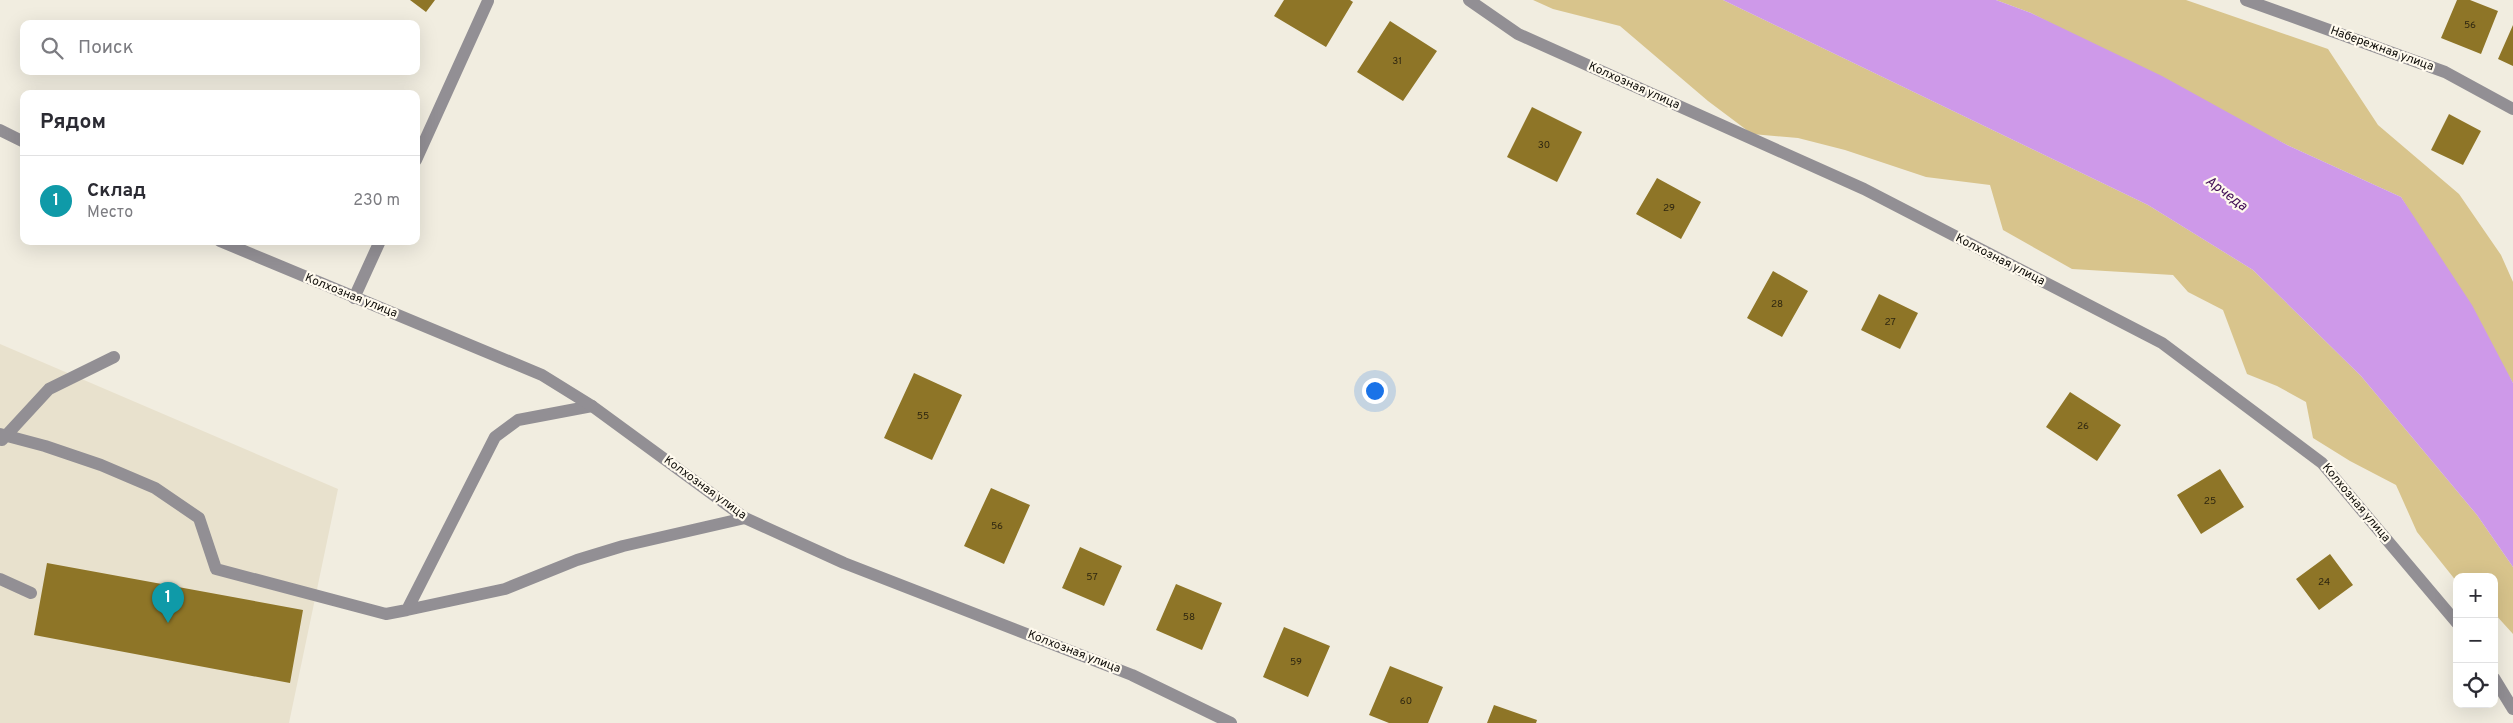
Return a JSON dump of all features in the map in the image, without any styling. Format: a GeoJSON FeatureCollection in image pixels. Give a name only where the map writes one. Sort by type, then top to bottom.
{"type":"FeatureCollection","features":[{"type":"Feature","properties":{"kind":"street","name":"Колхозная улица"},"geometry":{"type":"LineString","coordinates":[[1469,0],[1518,34],[1864,189],[2162,343],[2322,463],[2453,618]]}},
{"type":"Feature","properties":{"kind":"street","name":"Набережная улица"},"geometry":{"type":"LineString","coordinates":[[2246,0],[2446,72],[2513,109]]}},
{"type":"Feature","properties":{"kind":"street"},"geometry":{"type":"LineString","coordinates":[[420,151],[488,1]]}},
{"type":"Feature","properties":{"kind":"street"},"geometry":{"type":"LineString","coordinates":[[0,130],[20,140]]}},
{"type":"Feature","properties":{"kind":"street","name":"Колхозная улица"},"geometry":{"type":"LineString","coordinates":[[229,245],[542,375],[592,406],[745,518],[844,563],[1132,675],[1231,723]]}},
{"type":"Feature","properties":{"kind":"street"},"geometry":{"type":"LineString","coordinates":[[354,298],[378,245]]}},
{"type":"Feature","properties":{"kind":"street"},"geometry":{"type":"LineString","coordinates":[[2,438],[49,389],[114,357]]}},
{"type":"Feature","properties":{"kind":"street"},"geometry":{"type":"LineString","coordinates":[[407,610],[495,437],[518,420],[592,406]]}},
{"type":"Feature","properties":{"kind":"street"},"geometry":{"type":"LineString","coordinates":[[2,438],[46,446],[101,465],[155,488],[199,518],[216,569],[386,614],[505,589],[577,560],[623,546],[745,518]]}},
{"type":"Feature","properties":{"kind":"street"},"geometry":{"type":"LineString","coordinates":[[0,579],[31,593]]}},
{"type":"Feature","properties":{"kind":"street"},"geometry":{"type":"LineString","coordinates":[[2498,685],[2513,709]]}},
{"type":"Feature","properties":{"kind":"shaded area"},"geometry":{"type":"Polygon","coordinates":[[[1533,0],[1723,0],[2148,205],[2253,270],[2361,376],[2477,515],[2513,567],[2513,634],[2498,617],[2498,573],[2453,573],[2453,577],[2417,532],[2396,485],[2350,461],[2313,438],[2306,402],[2277,386],[2247,374],[2223,310],[2188,292],[2173,275],[2072,269],[2003,230],[1990,185],[1926,177],[1845,150],[1798,138],[1752,134],[1708,101],[1620,26],[1553,9],[1533,0]]]}},
{"type":"Feature","properties":{"kind":"shaded area"},"geometry":{"type":"Polygon","coordinates":[[[1996,0],[2186,0],[2328,49],[2378,125],[2459,194],[2501,255],[2513,282],[2513,383],[2401,197],[2287,145],[2031,13],[1996,0]]]}},
{"type":"Feature","properties":{"kind":"shaded area"},"geometry":{"type":"Polygon","coordinates":[[[0,344],[338,489],[289,723],[0,723],[0,344]]]}},
{"type":"Feature","properties":{"kind":"water","name":"Арчеда"},"geometry":{"type":"Polygon","coordinates":[[[1723,0],[1996,0],[2031,13],[2162,76],[2287,145],[2401,197],[2472,305],[2513,383],[2513,567],[2477,515],[2361,376],[2253,270],[2148,205],[1723,0]]]}},
{"type":"Feature","properties":{"kind":"building"},"geometry":{"type":"Polygon","coordinates":[[[410,0],[435,0],[426,12],[410,0]]]}},
{"type":"Feature","properties":{"kind":"building"},"geometry":{"type":"Polygon","coordinates":[[[1284,0],[1350,0],[1353,2],[1326,47],[1274,16],[1284,0]]]}},
{"type":"Feature","properties":{"kind":"building"},"geometry":{"type":"Polygon","coordinates":[[[2457,0],[2470,0],[2498,11],[2481,54],[2441,38],[2457,0]]]}},
{"type":"Feature","properties":{"kind":"building"},"geometry":{"type":"Polygon","coordinates":[[[1390,21],[1437,51],[1403,101],[1357,72],[1390,21]]]}},
{"type":"Feature","properties":{"kind":"building"},"geometry":{"type":"Polygon","coordinates":[[[2513,25],[2513,66],[2498,59],[2513,25]]]}},
{"type":"Feature","properties":{"kind":"building"},"geometry":{"type":"Polygon","coordinates":[[[1532,107],[1582,132],[1557,182],[1507,157],[1532,107]]]}},
{"type":"Feature","properties":{"kind":"building"},"geometry":{"type":"Polygon","coordinates":[[[2449,114],[2481,131],[2463,165],[2431,150],[2449,114]]]}},
{"type":"Feature","properties":{"kind":"building"},"geometry":{"type":"Polygon","coordinates":[[[1657,178],[1701,202],[1681,239],[1636,214],[1657,178]]]}},
{"type":"Feature","properties":{"kind":"building"},"geometry":{"type":"Polygon","coordinates":[[[1773,271],[1808,291],[1782,337],[1747,318],[1773,271]]]}},
{"type":"Feature","properties":{"kind":"building"},"geometry":{"type":"Polygon","coordinates":[[[1879,294],[1918,313],[1900,349],[1861,330],[1879,294]]]}},
{"type":"Feature","properties":{"kind":"building"},"geometry":{"type":"Polygon","coordinates":[[[914,373],[962,395],[932,460],[884,438],[914,373]]]}},
{"type":"Feature","properties":{"kind":"building"},"geometry":{"type":"Polygon","coordinates":[[[2070,392],[2121,425],[2097,461],[2046,427],[2070,392]]]}},
{"type":"Feature","properties":{"kind":"building"},"geometry":{"type":"Polygon","coordinates":[[[2220,469],[2244,507],[2201,534],[2177,495],[2220,469]]]}},
{"type":"Feature","properties":{"kind":"building"},"geometry":{"type":"Polygon","coordinates":[[[991,488],[1030,505],[1004,564],[964,546],[991,488]]]}},
{"type":"Feature","properties":{"kind":"building"},"geometry":{"type":"Polygon","coordinates":[[[1080,547],[1122,566],[1104,606],[1062,588],[1080,547]]]}},
{"type":"Feature","properties":{"kind":"building"},"geometry":{"type":"Polygon","coordinates":[[[2330,554],[2353,585],[2319,610],[2296,579],[2330,554]]]}},
{"type":"Feature","properties":{"kind":"building"},"geometry":{"type":"Polygon","coordinates":[[[47,563],[303,610],[290,683],[34,635],[47,563]]]}},
{"type":"Feature","properties":{"kind":"building"},"geometry":{"type":"Polygon","coordinates":[[[1176,584],[1222,603],[1202,650],[1156,630],[1176,584]]]}},
{"type":"Feature","properties":{"kind":"building"},"geometry":{"type":"Polygon","coordinates":[[[1284,627],[1330,646],[1308,697],[1263,677],[1284,627]]]}},
{"type":"Feature","properties":{"kind":"building"},"geometry":{"type":"Polygon","coordinates":[[[1390,666],[1443,687],[1428,723],[1389,723],[1369,715],[1390,666]]]}},
{"type":"Feature","properties":{"kind":"building"},"geometry":{"type":"Polygon","coordinates":[[[1494,705],[1537,720],[1536,723],[1487,723],[1494,705]]]}},
{"type":"Feature","properties":{"kind":"place","name":"Склад"},"geometry":{"type":"Point","coordinates":[168,623]}}]}
